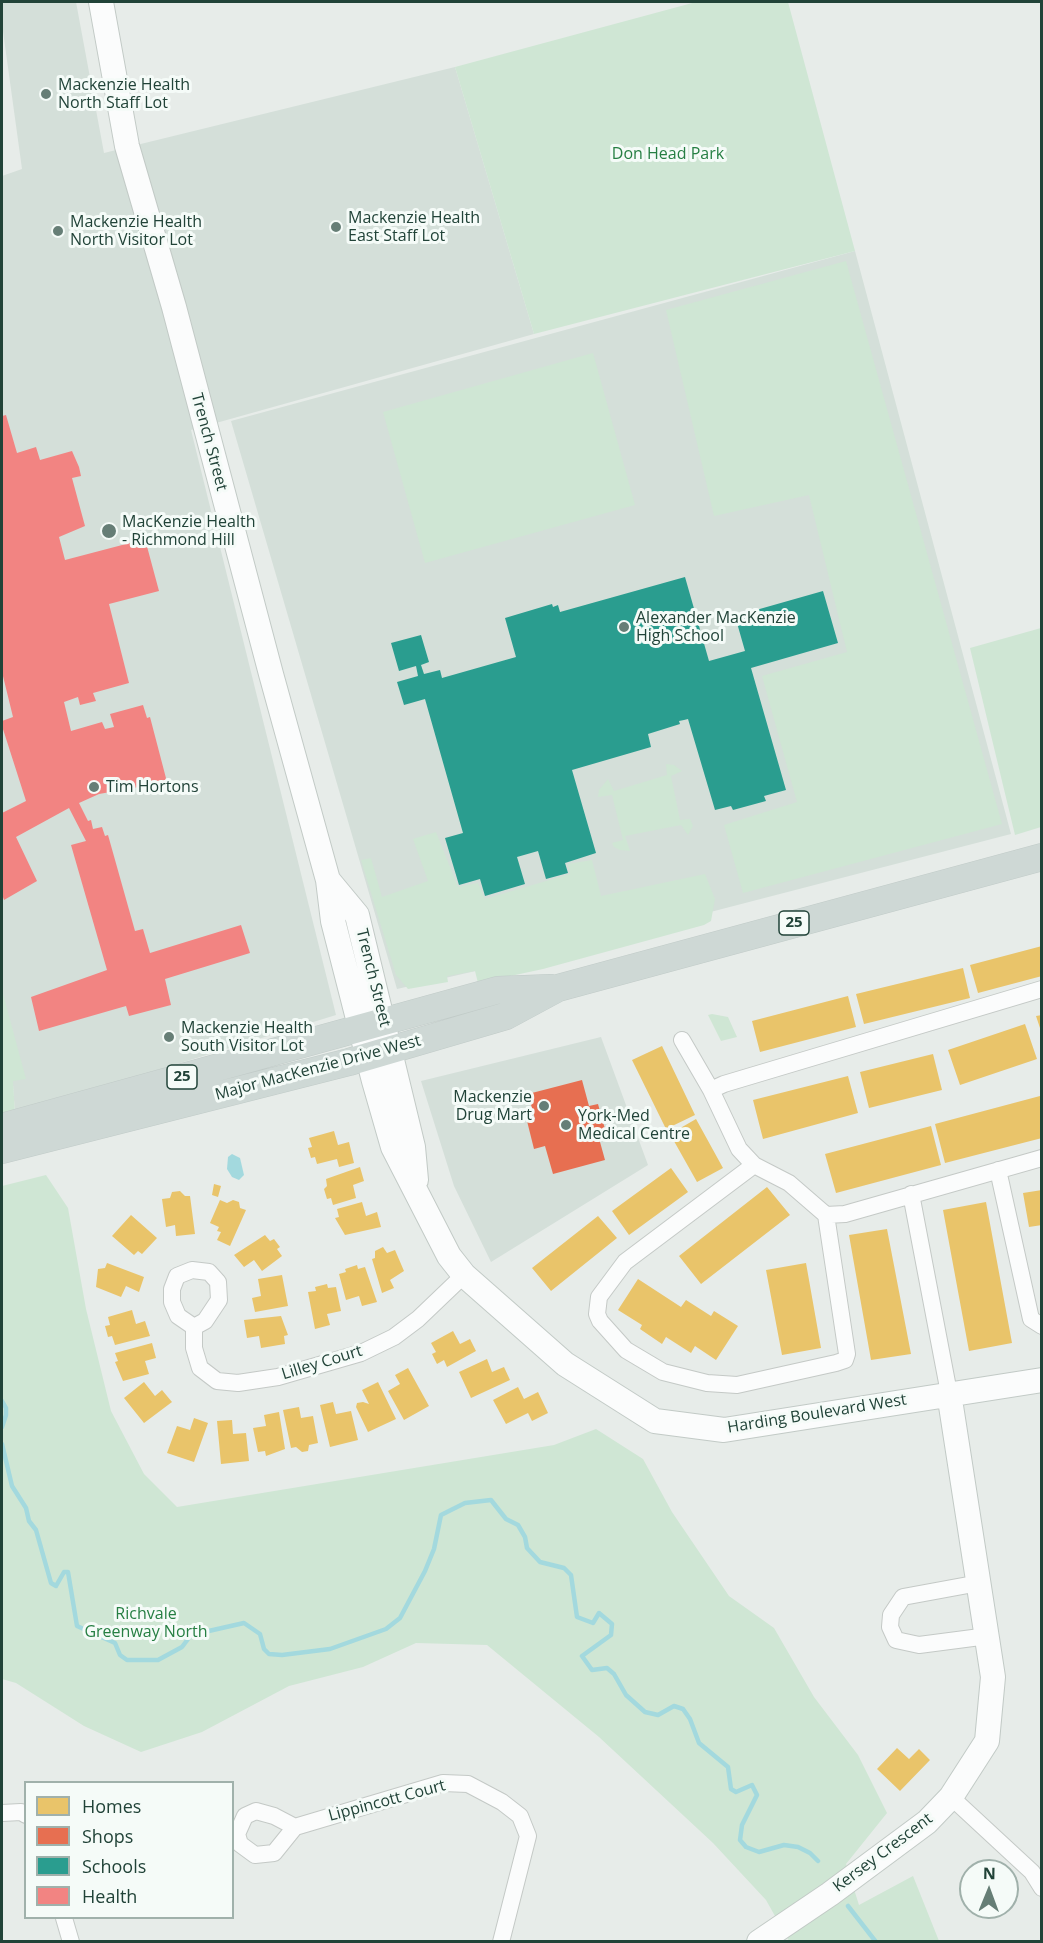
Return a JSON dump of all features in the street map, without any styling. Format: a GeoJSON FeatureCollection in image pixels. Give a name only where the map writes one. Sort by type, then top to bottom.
{"type":"FeatureCollection","features":[{"type":"Feature","properties":{"kind":"main road","name":"Major MacKenzie Drive West"},"geometry":{"type":"LineString","coordinates":[[2,1150],[379,1053],[506,1016],[558,988],[1041,857]]}},
{"type":"Feature","properties":{"kind":"main road","name":"Major MacKenzie Drive West"},"geometry":{"type":"LineString","coordinates":[[2,1127],[498,990],[558,988]]}},
{"type":"Feature","properties":{"kind":"street","name":"Trench Street"},"geometry":{"type":"LineString","coordinates":[[101,2],[127,146],[174,308],[328,880],[357,915],[379,1053],[413,1147],[417,1194]]}},
{"type":"Feature","properties":{"kind":"street"},"geometry":{"type":"LineString","coordinates":[[711,1090],[724,1084],[1041,989]]}},
{"type":"Feature","properties":{"kind":"street"},"geometry":{"type":"LineString","coordinates":[[682,1040],[711,1090],[739,1149],[754,1165],[789,1183],[826,1215],[847,1341],[845,1360],[737,1385],[707,1383],[663,1372],[626,1350],[600,1322],[597,1314],[599,1296],[624,1262],[754,1165]]}},
{"type":"Feature","properties":{"kind":"street"},"geometry":{"type":"LineString","coordinates":[[826,1215],[845,1214],[1041,1158]]}},
{"type":"Feature","properties":{"kind":"street"},"geometry":{"type":"LineString","coordinates":[[998,1170],[1030,1319],[1041,1326]]}},
{"type":"Feature","properties":{"kind":"street","name":"Harding Boulevard West"},"geometry":{"type":"LineString","coordinates":[[417,1194],[449,1256],[464,1275],[565,1364],[655,1421],[724,1430],[1041,1380]]}},
{"type":"Feature","properties":{"kind":"street"},"geometry":{"type":"LineString","coordinates":[[911,1194],[949,1393]]}},
{"type":"Feature","properties":{"kind":"street","name":"Lilley Court"},"geometry":{"type":"LineString","coordinates":[[194,1327],[194,1348],[200,1368],[207,1376],[217,1381],[238,1383],[278,1377],[361,1353],[394,1337],[464,1275]]}},
{"type":"Feature","properties":{"kind":"street","name":"Kersey Crescent"},"geometry":{"type":"LineString","coordinates":[[759,1941],[830,1894],[927,1822],[951,1797],[987,1741],[993,1677],[949,1393]]}},
{"type":"Feature","properties":{"kind":"street"},"geometry":{"type":"LineString","coordinates":[[979,1583],[903,1597],[891,1615],[890,1627],[896,1640],[919,1645],[988,1636]]}},
{"type":"Feature","properties":{"kind":"street","name":"Lippincott Court"},"geometry":{"type":"LineString","coordinates":[[295,1827],[443,1782],[468,1784],[502,1802],[520,1816],[528,1836],[501,1941]]}},
{"type":"Feature","properties":{"kind":"street"},"geometry":{"type":"LineString","coordinates":[[951,1797],[1032,1872],[1041,1888]]}},
{"type":"Feature","properties":{"kind":"street"},"geometry":{"type":"LineString","coordinates":[[2,1813],[24,1814]]}},
{"type":"Feature","properties":{"kind":"street"},"geometry":{"type":"LineString","coordinates":[[65,1919],[71,1941]]}},
{"type":"Feature","properties":{"kind":"shaded area","name":"MacKenzie Health - Richmond Hill"},"geometry":{"type":"Polygon","coordinates":[[[2,2],[76,2],[104,153],[455,67],[534,334],[191,430],[336,1015],[15,1114],[11,1056],[2,1019],[2,176],[22,169],[2,24],[2,2]]]}},
{"type":"Feature","properties":{"kind":"shaded area","name":"Alexander MacKenzie High School"},"geometry":{"type":"Polygon","coordinates":[[[855,251],[1011,834],[541,956],[397,989],[231,421],[855,251]]]}},
{"type":"Feature","properties":{"kind":"shaded area"},"geometry":{"type":"Polygon","coordinates":[[[601,1037],[648,1165],[491,1262],[454,1186],[421,1081],[601,1037]]]}},
{"type":"Feature","properties":{"kind":"green space","name":"Don Head Park"},"geometry":{"type":"Polygon","coordinates":[[[696,2],[788,2],[855,251],[534,334],[455,67],[696,2]]]}},
{"type":"Feature","properties":{"kind":"green space"},"geometry":{"type":"Polygon","coordinates":[[[846,261],[1002,824],[743,893],[724,825],[797,802],[762,676],[847,652],[809,495],[714,516],[666,310],[846,261]]]}},
{"type":"Feature","properties":{"kind":"green space"},"geometry":{"type":"Polygon","coordinates":[[[593,353],[635,505],[425,563],[383,412],[593,353]]]}},
{"type":"Feature","properties":{"kind":"green space"},"geometry":{"type":"Polygon","coordinates":[[[1041,628],[1041,827],[1015,835],[970,648],[1041,628]]]}},
{"type":"Feature","properties":{"kind":"green space"},"geometry":{"type":"Polygon","coordinates":[[[666,764],[674,765],[682,771],[671,776],[680,820],[690,819],[693,826],[688,835],[681,825],[625,836],[630,851],[614,847],[612,843],[623,840],[612,795],[598,797],[599,790],[608,779],[614,791],[667,775],[666,764]]]}},
{"type":"Feature","properties":{"kind":"green space"},"geometry":{"type":"Polygon","coordinates":[[[436,832],[458,887],[478,883],[485,899],[570,874],[568,864],[592,860],[601,896],[705,874],[715,899],[711,921],[704,925],[543,969],[478,983],[475,971],[447,976],[448,982],[408,989],[396,975],[361,860],[371,858],[382,897],[428,881],[413,839],[436,832]]]}},
{"type":"Feature","properties":{"kind":"green space"},"geometry":{"type":"Polygon","coordinates":[[[2,990],[26,1079],[13,1081],[15,1114],[2,1119],[2,990]]]}},
{"type":"Feature","properties":{"kind":"green space"},"geometry":{"type":"Polygon","coordinates":[[[708,1015],[728,1017],[737,1037],[721,1041],[708,1015]]]}},
{"type":"Feature","properties":{"kind":"green space","name":"Richvale Greenway North"},"geometry":{"type":"Polygon","coordinates":[[[46,1175],[68,1208],[86,1309],[111,1411],[144,1474],[177,1507],[554,1445],[596,1429],[643,1459],[672,1512],[729,1596],[774,1628],[814,1697],[858,1755],[887,1813],[846,1864],[859,1905],[913,1876],[939,1941],[789,1941],[766,1900],[713,1843],[599,1737],[487,1645],[416,1643],[363,1667],[289,1686],[202,1732],[141,1752],[84,1726],[16,1683],[2,1679],[2,1186],[46,1175]]]}},
{"type":"Feature","properties":{"kind":"water"},"geometry":{"type":"Polygon","coordinates":[[[232,1154],[240,1158],[244,1175],[239,1180],[232,1177],[227,1169],[228,1157],[232,1154]]]}},
{"type":"Feature","properties":{"kind":"building: Homes"},"geometry":{"type":"Polygon","coordinates":[[[1042,946],[1042,976],[978,993],[970,965],[1042,946]]]}},
{"type":"Feature","properties":{"kind":"building: Homes"},"geometry":{"type":"Polygon","coordinates":[[[963,968],[970,998],[864,1024],[856,994],[963,968]]]}},
{"type":"Feature","properties":{"kind":"building: Homes"},"geometry":{"type":"Polygon","coordinates":[[[848,996],[856,1027],[760,1052],[752,1021],[848,996]]]}},
{"type":"Feature","properties":{"kind":"building: Homes"},"geometry":{"type":"Polygon","coordinates":[[[1042,1015],[1042,1031],[1041,1031],[1036,1016],[1042,1015]]]}},
{"type":"Feature","properties":{"kind":"building: Homes"},"geometry":{"type":"Polygon","coordinates":[[[1025,1024],[1037,1059],[960,1085],[948,1050],[1025,1024]]]}},
{"type":"Feature","properties":{"kind":"building: Homes"},"geometry":{"type":"Polygon","coordinates":[[[662,1046],[695,1115],[666,1129],[632,1060],[662,1046]]]}},
{"type":"Feature","properties":{"kind":"building: Homes"},"geometry":{"type":"Polygon","coordinates":[[[933,1054],[942,1090],[869,1108],[860,1072],[933,1054]]]}},
{"type":"Feature","properties":{"kind":"building: Homes"},"geometry":{"type":"Polygon","coordinates":[[[848,1076],[858,1113],[763,1139],[753,1100],[848,1076]]]}},
{"type":"Feature","properties":{"kind":"building: Homes"},"geometry":{"type":"Polygon","coordinates":[[[1040,1096],[1042,1138],[945,1163],[935,1124],[1040,1096]]]}},
{"type":"Feature","properties":{"kind":"building: Homes"},"geometry":{"type":"Polygon","coordinates":[[[696,1119],[723,1168],[697,1182],[670,1134],[696,1119]]]}},
{"type":"Feature","properties":{"kind":"building: Homes"},"geometry":{"type":"Polygon","coordinates":[[[931,1126],[941,1165],[836,1193],[825,1154],[931,1126]]]}},
{"type":"Feature","properties":{"kind":"building: Homes"},"geometry":{"type":"Polygon","coordinates":[[[334,1131],[338,1145],[349,1142],[354,1163],[339,1167],[337,1159],[317,1164],[315,1157],[311,1158],[308,1148],[312,1147],[309,1138],[334,1131]]]}},
{"type":"Feature","properties":{"kind":"building: Homes"},"geometry":{"type":"Polygon","coordinates":[[[360,1167],[364,1181],[353,1185],[356,1198],[333,1205],[331,1198],[327,1199],[324,1189],[327,1186],[326,1179],[360,1167]]]}},
{"type":"Feature","properties":{"kind":"building: Homes"},"geometry":{"type":"Polygon","coordinates":[[[671,1168],[688,1192],[629,1235],[612,1211],[671,1168]]]}},
{"type":"Feature","properties":{"kind":"building: Homes"},"geometry":{"type":"Polygon","coordinates":[[[214,1184],[221,1186],[218,1197],[212,1195],[214,1184]]]}},
{"type":"Feature","properties":{"kind":"building: Homes"},"geometry":{"type":"Polygon","coordinates":[[[767,1187],[790,1215],[701,1284],[679,1256],[767,1187]]]}},
{"type":"Feature","properties":{"kind":"building: Homes"},"geometry":{"type":"Polygon","coordinates":[[[1042,1190],[1042,1225],[1029,1227],[1023,1193],[1042,1190]]]}},
{"type":"Feature","properties":{"kind":"building: Homes"},"geometry":{"type":"Polygon","coordinates":[[[180,1191],[185,1196],[190,1196],[195,1234],[176,1236],[175,1225],[166,1227],[162,1199],[170,1198],[172,1192],[180,1191]]]}},
{"type":"Feature","properties":{"kind":"building: Homes"},"geometry":{"type":"Polygon","coordinates":[[[220,1200],[227,1203],[233,1200],[239,1202],[240,1208],[246,1210],[230,1246],[217,1240],[221,1232],[217,1231],[219,1227],[210,1223],[220,1200]]]}},
{"type":"Feature","properties":{"kind":"building: Homes"},"geometry":{"type":"Polygon","coordinates":[[[362,1202],[366,1216],[377,1212],[381,1227],[345,1235],[335,1218],[339,1217],[337,1209],[362,1202]]]}},
{"type":"Feature","properties":{"kind":"building: Homes"},"geometry":{"type":"Polygon","coordinates":[[[986,1202],[1012,1343],[969,1351],[943,1210],[986,1202]]]}},
{"type":"Feature","properties":{"kind":"building: Homes"},"geometry":{"type":"Polygon","coordinates":[[[131,1215],[157,1238],[142,1254],[138,1251],[134,1255],[112,1236],[131,1215]]]}},
{"type":"Feature","properties":{"kind":"building: Homes"},"geometry":{"type":"Polygon","coordinates":[[[598,1216],[617,1238],[551,1291],[532,1268],[598,1216]]]}},
{"type":"Feature","properties":{"kind":"building: Homes"},"geometry":{"type":"Polygon","coordinates":[[[887,1229],[911,1354],[871,1360],[849,1235],[887,1229]]]}},
{"type":"Feature","properties":{"kind":"building: Homes"},"geometry":{"type":"Polygon","coordinates":[[[265,1235],[270,1241],[274,1239],[280,1247],[277,1249],[282,1256],[262,1271],[254,1260],[244,1267],[234,1255],[265,1235]]]}},
{"type":"Feature","properties":{"kind":"building: Homes"},"geometry":{"type":"Polygon","coordinates":[[[383,1247],[387,1253],[395,1250],[404,1271],[390,1280],[394,1288],[382,1293],[372,1259],[375,1258],[375,1251],[383,1247]]]}},
{"type":"Feature","properties":{"kind":"building: Homes"},"geometry":{"type":"Polygon","coordinates":[[[107,1263],[144,1277],[139,1292],[126,1286],[121,1297],[96,1287],[98,1269],[105,1268],[107,1263]]]}},
{"type":"Feature","properties":{"kind":"building: Homes"},"geometry":{"type":"Polygon","coordinates":[[[806,1263],[821,1348],[782,1355],[766,1270],[806,1263]]]}},
{"type":"Feature","properties":{"kind":"building: Homes"},"geometry":{"type":"Polygon","coordinates":[[[357,1265],[358,1269],[365,1267],[377,1302],[362,1306],[359,1296],[346,1300],[339,1274],[357,1265]]]}},
{"type":"Feature","properties":{"kind":"building: Homes"},"geometry":{"type":"Polygon","coordinates":[[[282,1275],[288,1306],[255,1312],[252,1298],[261,1296],[258,1279],[282,1275]]]}},
{"type":"Feature","properties":{"kind":"building: Homes"},"geometry":{"type":"Polygon","coordinates":[[[638,1279],[681,1307],[686,1300],[711,1316],[714,1311],[738,1326],[716,1360],[695,1346],[691,1353],[666,1337],[662,1344],[640,1329],[642,1325],[618,1310],[638,1279]]]}},
{"type":"Feature","properties":{"kind":"building: Homes"},"geometry":{"type":"Polygon","coordinates":[[[327,1284],[328,1288],[336,1287],[341,1311],[327,1314],[330,1325],[315,1329],[308,1292],[316,1291],[315,1287],[327,1284]]]}},
{"type":"Feature","properties":{"kind":"building: Homes"},"geometry":{"type":"Polygon","coordinates":[[[132,1310],[136,1324],[145,1321],[150,1336],[115,1345],[112,1336],[108,1337],[105,1326],[110,1325],[108,1317],[132,1310]]]}},
{"type":"Feature","properties":{"kind":"building: Homes"},"geometry":{"type":"Polygon","coordinates":[[[281,1316],[288,1335],[284,1336],[285,1344],[261,1348],[259,1336],[247,1338],[244,1320],[281,1316]]]}},
{"type":"Feature","properties":{"kind":"building: Homes"},"geometry":{"type":"Polygon","coordinates":[[[453,1331],[460,1344],[470,1339],[476,1351],[447,1367],[444,1360],[437,1364],[432,1354],[436,1352],[431,1343],[453,1331]]]}},
{"type":"Feature","properties":{"kind":"building: Homes"},"geometry":{"type":"Polygon","coordinates":[[[152,1343],[156,1358],[145,1361],[149,1374],[123,1381],[115,1362],[118,1361],[115,1353],[152,1343]]]}},
{"type":"Feature","properties":{"kind":"building: Homes"},"geometry":{"type":"Polygon","coordinates":[[[487,1359],[492,1372],[504,1367],[510,1380],[471,1398],[459,1372],[487,1359]]]}},
{"type":"Feature","properties":{"kind":"building: Homes"},"geometry":{"type":"Polygon","coordinates":[[[408,1368],[429,1406],[404,1420],[388,1391],[400,1384],[395,1375],[408,1368]]]}},
{"type":"Feature","properties":{"kind":"building: Homes"},"geometry":{"type":"Polygon","coordinates":[[[144,1382],[155,1396],[162,1390],[172,1402],[144,1423],[124,1398],[144,1382]]]}},
{"type":"Feature","properties":{"kind":"building: Homes"},"geometry":{"type":"Polygon","coordinates":[[[378,1382],[396,1419],[368,1432],[356,1407],[357,1403],[369,1404],[362,1390],[378,1382]]]}},
{"type":"Feature","properties":{"kind":"building: Homes"},"geometry":{"type":"Polygon","coordinates":[[[518,1387],[524,1399],[538,1392],[548,1413],[532,1421],[528,1413],[506,1424],[493,1400],[518,1387]]]}},
{"type":"Feature","properties":{"kind":"building: Homes"},"geometry":{"type":"Polygon","coordinates":[[[333,1402],[336,1414],[351,1411],[358,1440],[330,1447],[320,1405],[333,1402]]]}},
{"type":"Feature","properties":{"kind":"building: Homes"},"geometry":{"type":"Polygon","coordinates":[[[299,1407],[301,1418],[313,1416],[318,1443],[309,1445],[308,1451],[302,1452],[296,1447],[291,1448],[283,1410],[299,1407]]]}},
{"type":"Feature","properties":{"kind":"building: Homes"},"geometry":{"type":"Polygon","coordinates":[[[279,1412],[285,1449],[266,1456],[265,1451],[258,1452],[253,1428],[266,1426],[264,1415],[279,1412]]]}},
{"type":"Feature","properties":{"kind":"building: Homes"},"geometry":{"type":"Polygon","coordinates":[[[194,1418],[208,1423],[194,1462],[167,1453],[177,1426],[190,1430],[194,1418]]]}},
{"type":"Feature","properties":{"kind":"building: Homes"},"geometry":{"type":"Polygon","coordinates":[[[232,1420],[233,1434],[246,1433],[249,1461],[221,1464],[217,1421],[232,1420]]]}},
{"type":"Feature","properties":{"kind":"building: Homes"},"geometry":{"type":"Polygon","coordinates":[[[897,1748],[909,1759],[919,1749],[930,1760],[900,1791],[877,1769],[897,1748]]]}},
{"type":"Feature","properties":{"kind":"building: Shops","name":"York-Med Medical Centre"},"geometry":{"type":"Polygon","coordinates":[[[582,1080],[589,1106],[598,1104],[605,1129],[597,1131],[605,1160],[553,1174],[545,1146],[534,1149],[527,1121],[535,1119],[528,1094],[582,1080]]]}},
{"type":"Feature","properties":{"kind":"building: Schools"},"geometry":{"type":"Polygon","coordinates":[[[685,577],[709,661],[745,651],[735,616],[823,591],[838,643],[751,668],[786,790],[764,796],[766,801],[733,810],[731,806],[715,810],[688,719],[679,721],[680,724],[648,734],[651,747],[572,770],[596,853],[565,863],[568,873],[546,879],[538,851],[517,857],[525,884],[485,896],[480,879],[459,885],[445,838],[463,833],[425,699],[404,705],[397,682],[418,676],[416,666],[399,671],[391,643],[421,635],[429,662],[421,665],[424,674],[440,670],[442,678],[516,657],[505,618],[552,604],[553,607],[558,605],[560,612],[685,577]]]}},
{"type":"Feature","properties":{"kind":"building: Health"},"geometry":{"type":"Polygon","coordinates":[[[6,415],[17,453],[36,447],[40,460],[72,451],[79,467],[81,476],[72,478],[85,526],[59,537],[65,560],[145,539],[159,591],[109,604],[129,683],[93,693],[96,701],[80,705],[78,697],[64,702],[71,731],[102,722],[105,729],[114,727],[110,714],[143,705],[147,718],[150,717],[167,782],[99,794],[79,803],[88,821],[91,820],[93,829],[102,827],[105,836],[108,835],[135,931],[143,929],[150,953],[241,925],[250,953],[165,979],[171,1005],[129,1016],[126,1006],[39,1031],[31,997],[107,970],[71,845],[86,841],[69,808],[16,837],[37,881],[4,900],[2,894],[2,813],[26,801],[2,726],[2,721],[13,717],[2,672],[2,416],[6,415]]]}},
{"type":"Feature","properties":{"kind":"waterway"},"geometry":{"type":"LineString","coordinates":[[2,1401],[6,1408],[2,1427]]}},
{"type":"Feature","properties":{"kind":"waterway"},"geometry":{"type":"LineString","coordinates":[[2,1444],[12,1486],[26,1508],[29,1521],[36,1530],[51,1583],[56,1586],[64,1572],[68,1572],[77,1626],[115,1643],[120,1655],[127,1660],[158,1660],[182,1647],[191,1635],[244,1623],[260,1634],[264,1649],[269,1654],[282,1655],[330,1649],[386,1629],[400,1618],[425,1571],[434,1549],[441,1515],[465,1503],[491,1500],[506,1519],[518,1525],[525,1537],[527,1548],[540,1562],[564,1568],[571,1575],[577,1617],[593,1623],[599,1613],[612,1624],[611,1635],[582,1656],[592,1670],[607,1668],[614,1674],[626,1695],[645,1712],[658,1715],[674,1706],[683,1709],[690,1719],[699,1743],[728,1767],[731,1789],[736,1792],[752,1785],[757,1795],[742,1825],[740,1840],[746,1847],[759,1852],[784,1845],[798,1847],[810,1853],[818,1861]]}},
{"type":"Feature","properties":{"kind":"waterway"},"geometry":{"type":"LineString","coordinates":[[848,1906],[876,1942]]}},
{"type":"Feature","properties":{"kind":"place","name":"Mackenzie Health North Staff Lot"},"geometry":{"type":"Point","coordinates":[46,94]}},
{"type":"Feature","properties":{"kind":"place","name":"Mackenzie Health East Staff Lot"},"geometry":{"type":"Point","coordinates":[336,227]}},
{"type":"Feature","properties":{"kind":"place","name":"Mackenzie Health North Visitor Lot"},"geometry":{"type":"Point","coordinates":[58,231]}},
{"type":"Feature","properties":{"kind":"place","name":"MacKenzie Health - Richmond Hill"},"geometry":{"type":"Point","coordinates":[109,531]}},
{"type":"Feature","properties":{"kind":"place","name":"Alexander MacKenzie High School"},"geometry":{"type":"Point","coordinates":[624,627]}},
{"type":"Feature","properties":{"kind":"place","name":"Tim Hortons"},"geometry":{"type":"Point","coordinates":[94,787]}},
{"type":"Feature","properties":{"kind":"place","name":"Mackenzie Health South Visitor Lot"},"geometry":{"type":"Point","coordinates":[169,1037]}},
{"type":"Feature","properties":{"kind":"place","name":"Mackenzie Drug Mart"},"geometry":{"type":"Point","coordinates":[544,1106]}},
{"type":"Feature","properties":{"kind":"place","name":"York-Med Medical Centre"},"geometry":{"type":"Point","coordinates":[566,1125]}}]}
